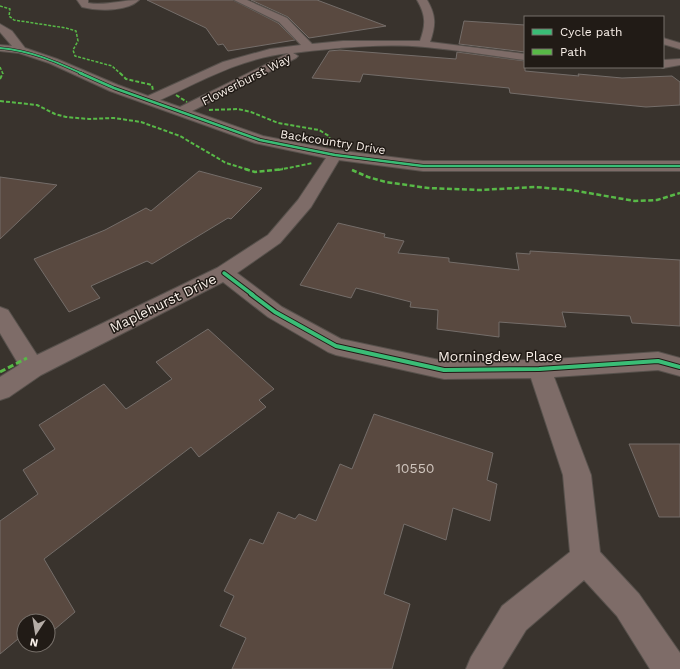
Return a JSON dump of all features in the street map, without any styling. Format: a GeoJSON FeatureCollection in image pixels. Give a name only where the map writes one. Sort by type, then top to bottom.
{"type":"FeatureCollection","features":[{"type":"Feature","properties":{"kind":"street"},"geometry":{"type":"LineString","coordinates":[[83,0],[82,1],[85,5],[109,7],[123,5],[134,0]]}},
{"type":"Feature","properties":{"kind":"street","name":"Flowerburst Way"},"geometry":{"type":"LineString","coordinates":[[239,0],[283,20],[310,48]]}},
{"type":"Feature","properties":{"kind":"street"},"geometry":{"type":"LineString","coordinates":[[422,0],[429,11],[431,24],[424,44]]}},
{"type":"Feature","properties":{"kind":"street"},"geometry":{"type":"LineString","coordinates":[[0,27],[8,33],[21,50]]}},
{"type":"Feature","properties":{"kind":"street"},"geometry":{"type":"LineString","coordinates":[[664,40],[679,44]]}},
{"type":"Feature","properties":{"kind":"street","name":"Flowerburst Way"},"geometry":{"type":"LineString","coordinates":[[150,100],[227,64],[270,52],[343,44],[424,44],[524,56]]}},
{"type":"Feature","properties":{"kind":"street","name":"Backcountry Drive"},"geometry":{"type":"LineString","coordinates":[[0,48],[21,50],[53,61],[114,88],[260,140],[335,155],[423,166],[680,166]]}},
{"type":"Feature","properties":{"kind":"street","name":"Flowerburst Way"},"geometry":{"type":"LineString","coordinates":[[182,111],[278,62],[310,48]]}},
{"type":"Feature","properties":{"kind":"street"},"geometry":{"type":"LineString","coordinates":[[664,64],[680,62]]}},
{"type":"Feature","properties":{"kind":"street","name":"Maplehurst Drive"},"geometry":{"type":"LineString","coordinates":[[0,390],[33,368],[224,273],[274,239],[305,203],[335,155]]}},
{"type":"Feature","properties":{"kind":"street","name":"Morningdew Place"},"geometry":{"type":"LineString","coordinates":[[224,273],[275,312],[336,346],[444,370],[539,369],[658,361],[680,367]]}},
{"type":"Feature","properties":{"kind":"street"},"geometry":{"type":"LineString","coordinates":[[0,315],[33,368]]}},
{"type":"Feature","properties":{"kind":"street"},"geometry":{"type":"LineString","coordinates":[[539,369],[577,475],[586,559],[628,605],[670,669]]}},
{"type":"Feature","properties":{"kind":"street"},"geometry":{"type":"LineString","coordinates":[[483,669],[514,618],[586,559]]}},
{"type":"Feature","properties":{"kind":"building"},"geometry":{"type":"Polygon","coordinates":[[[147,0],[233,0],[278,23],[295,40],[228,51],[223,44],[218,45],[206,28],[147,0]]]}},
{"type":"Feature","properties":{"kind":"building"},"geometry":{"type":"Polygon","coordinates":[[[251,0],[317,0],[386,26],[309,38],[288,17],[251,0]]]}},
{"type":"Feature","properties":{"kind":"building"},"geometry":{"type":"Polygon","coordinates":[[[464,21],[524,25],[524,52],[459,44],[464,21]]]}},
{"type":"Feature","properties":{"kind":"building"},"geometry":{"type":"Polygon","coordinates":[[[340,50],[456,59],[457,52],[524,61],[525,71],[622,78],[672,76],[680,82],[680,105],[646,107],[584,101],[510,93],[509,88],[363,74],[360,82],[312,78],[329,51],[340,50]]]}},
{"type":"Feature","properties":{"kind":"building"},"geometry":{"type":"Polygon","coordinates":[[[199,171],[262,188],[231,219],[228,218],[152,264],[147,261],[91,286],[100,298],[69,312],[34,259],[105,230],[146,208],[151,211],[199,171]]]}},
{"type":"Feature","properties":{"kind":"building"},"geometry":{"type":"Polygon","coordinates":[[[0,177],[57,185],[0,239],[0,177]]]}},
{"type":"Feature","properties":{"kind":"building"},"geometry":{"type":"Polygon","coordinates":[[[338,223],[385,234],[384,237],[404,241],[398,253],[449,258],[449,262],[519,270],[516,253],[530,254],[530,251],[680,260],[680,326],[632,323],[630,316],[562,312],[566,327],[499,322],[499,337],[437,329],[438,310],[410,307],[411,302],[356,288],[351,298],[300,285],[338,223]]]}},
{"type":"Feature","properties":{"kind":"building"},"geometry":{"type":"Polygon","coordinates":[[[208,329],[274,389],[259,400],[266,407],[199,457],[191,447],[44,559],[75,612],[56,628],[56,613],[16,613],[16,641],[0,654],[0,521],[38,494],[23,470],[55,449],[39,425],[104,384],[126,409],[172,379],[156,362],[208,329]]]}},
{"type":"Feature","properties":{"kind":"building"},"geometry":{"type":"Polygon","coordinates":[[[374,414],[493,453],[487,480],[497,484],[490,521],[453,508],[446,540],[404,524],[384,594],[410,604],[392,669],[232,669],[246,638],[220,626],[234,596],[224,591],[250,539],[263,544],[278,512],[295,519],[299,514],[316,521],[340,464],[352,469],[374,414]]]}},
{"type":"Feature","properties":{"kind":"building"},"geometry":{"type":"Polygon","coordinates":[[[629,444],[680,444],[680,517],[659,517],[629,444]]]}},
{"type":"Feature","properties":{"kind":"marked path"},"geometry":{"type":"LineString","coordinates":[[0,6],[10,9],[9,16],[14,20],[66,28],[76,31],[78,39],[73,50],[75,56],[112,66],[126,79],[152,85],[153,91]]}},
{"type":"Feature","properties":{"kind":"marked path"},"geometry":{"type":"LineString","coordinates":[[0,67],[3,74],[0,79]]}},
{"type":"Feature","properties":{"kind":"marked path"},"geometry":{"type":"LineString","coordinates":[[176,95],[187,102]]}},
{"type":"Feature","properties":{"kind":"marked path"},"geometry":{"type":"LineString","coordinates":[[0,101],[37,105],[55,114],[66,117],[89,119],[114,118],[141,122],[180,136],[226,163],[255,172],[273,171],[313,163]]}},
{"type":"Feature","properties":{"kind":"marked path"},"geometry":{"type":"LineString","coordinates":[[209,110],[238,109],[251,112],[278,123],[319,130],[329,136],[330,140],[326,147]]}},
{"type":"Feature","properties":{"kind":"marked path"},"geometry":{"type":"LineString","coordinates":[[352,170],[368,177],[386,182],[428,188],[480,190],[535,187],[571,190],[635,201],[657,200],[680,193]]}},
{"type":"Feature","properties":{"kind":"marked path"},"geometry":{"type":"LineString","coordinates":[[0,372],[27,358]]}},
{"type":"Feature","properties":{"kind":"cycle path"},"geometry":{"type":"LineString","coordinates":[[0,48],[21,50],[53,61],[114,88],[260,140],[335,155],[423,166],[680,166]]}},
{"type":"Feature","properties":{"kind":"cycle path"},"geometry":{"type":"LineString","coordinates":[[224,273],[275,312],[336,346],[444,370],[539,369],[658,361],[680,367]]}}]}
